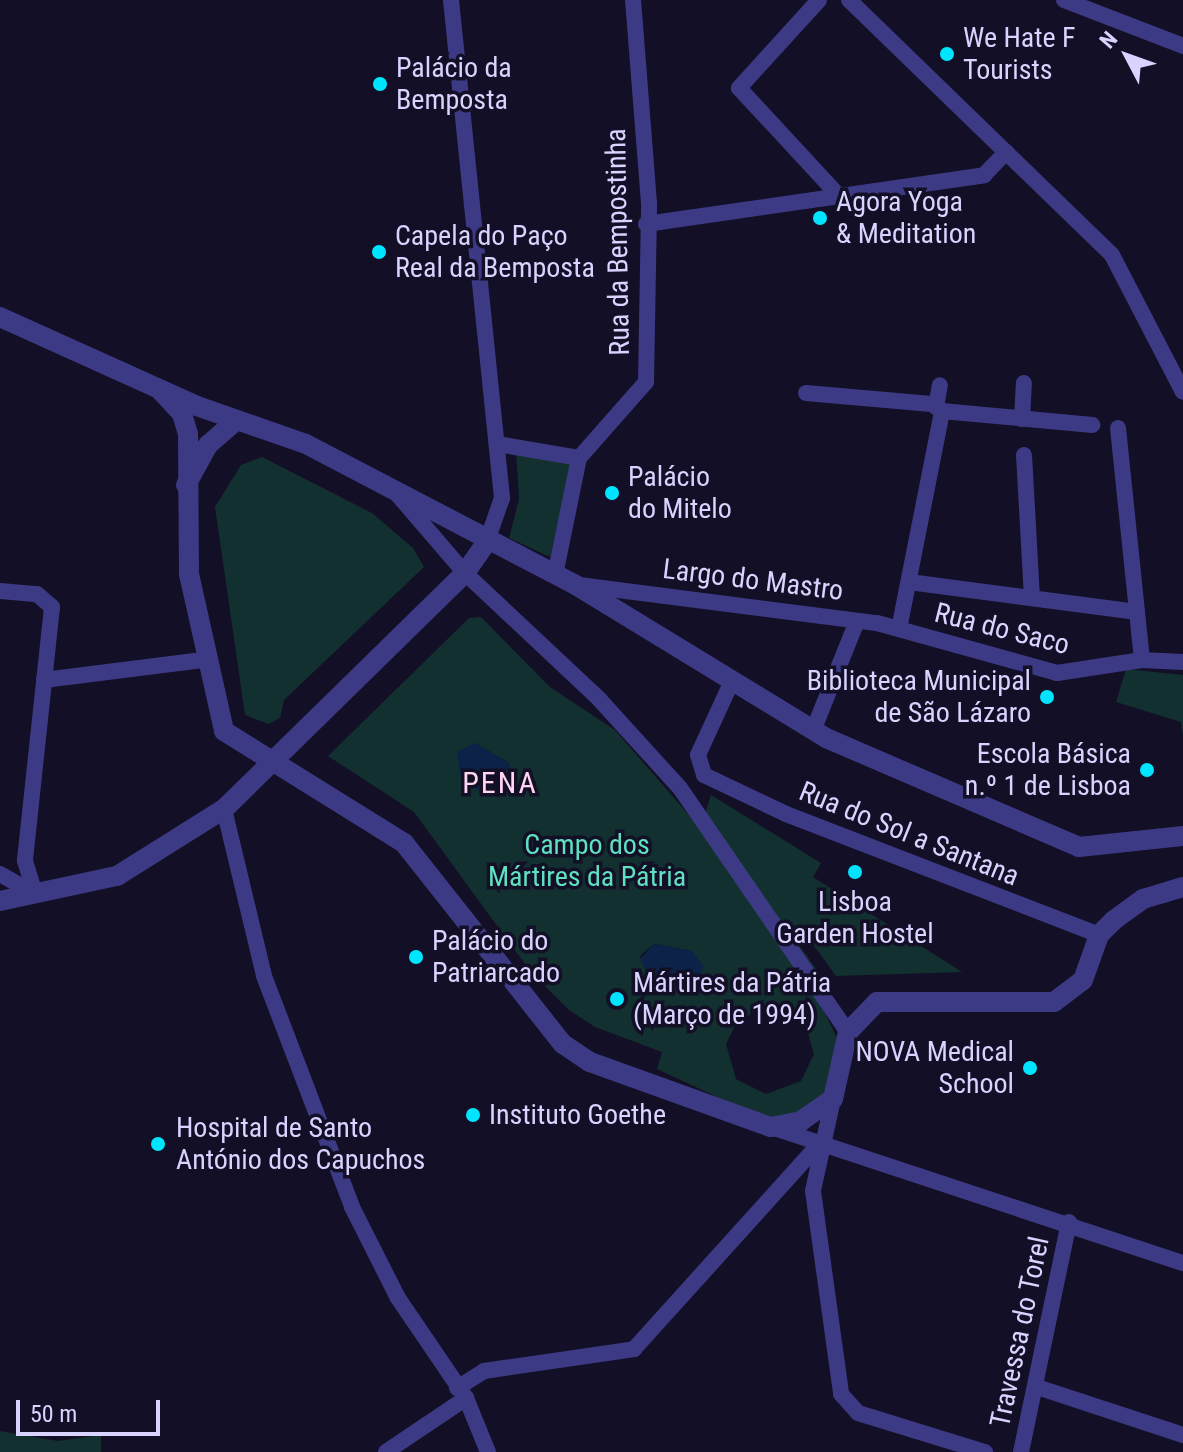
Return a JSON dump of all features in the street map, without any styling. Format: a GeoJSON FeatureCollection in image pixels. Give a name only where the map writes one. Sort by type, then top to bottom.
{"type":"FeatureCollection","features":[{"type":"Feature","properties":{"kind":"street"},"geometry":{"type":"LineString","coordinates":[[0,901],[117,876],[224,809],[272,766],[465,573],[487,541],[502,498],[451,0]]}},
{"type":"Feature","properties":{"kind":"street","name":"Rua da Bempostinha"},"geometry":{"type":"LineString","coordinates":[[579,458],[646,382],[646,224],[633,0]]}},
{"type":"Feature","properties":{"kind":"street"},"geometry":{"type":"LineString","coordinates":[[819,0],[739,88],[839,196]]}},
{"type":"Feature","properties":{"kind":"street"},"geometry":{"type":"LineString","coordinates":[[849,0],[1121,267],[1183,392]]}},
{"type":"Feature","properties":{"kind":"street"},"geometry":{"type":"LineString","coordinates":[[1064,0],[1183,46]]}},
{"type":"Feature","properties":{"kind":"street"},"geometry":{"type":"LineString","coordinates":[[646,224],[984,175],[1006,152]]}},
{"type":"Feature","properties":{"kind":"street"},"geometry":{"type":"LineString","coordinates":[[0,317],[160,390],[306,444],[487,541]]}},
{"type":"Feature","properties":{"kind":"street"},"geometry":{"type":"LineString","coordinates":[[1022,419],[1024,383]]}},
{"type":"Feature","properties":{"kind":"street"},"geometry":{"type":"LineString","coordinates":[[899,629],[940,385]]}},
{"type":"Feature","properties":{"kind":"street"},"geometry":{"type":"LineString","coordinates":[[160,390],[182,414],[188,434],[184,488],[186,550],[203,660],[224,731],[272,766],[404,843],[575,1055],[771,1127],[1069,1222],[1183,1263]]}},
{"type":"Feature","properties":{"kind":"street"},"geometry":{"type":"LineString","coordinates":[[806,393],[1092,425]]}},
{"type":"Feature","properties":{"kind":"street"},"geometry":{"type":"LineString","coordinates":[[184,488],[208,445],[237,420]]}},
{"type":"Feature","properties":{"kind":"street"},"geometry":{"type":"LineString","coordinates":[[1118,428],[1142,660]]}},
{"type":"Feature","properties":{"kind":"street"},"geometry":{"type":"LineString","coordinates":[[497,444],[579,458],[555,575]]}},
{"type":"Feature","properties":{"kind":"street"},"geometry":{"type":"LineString","coordinates":[[1024,455],[1032,598]]}},
{"type":"Feature","properties":{"kind":"street"},"geometry":{"type":"LineString","coordinates":[[396,493],[465,573],[599,699],[680,788],[848,1032]]}},
{"type":"Feature","properties":{"kind":"street","name":"Largo do Mastro"},"geometry":{"type":"LineString","coordinates":[[487,541],[574,584],[813,731],[857,621],[574,584]]}},
{"type":"Feature","properties":{"kind":"street"},"geometry":{"type":"LineString","coordinates":[[909,582],[1137,612]]}},
{"type":"Feature","properties":{"kind":"street"},"geometry":{"type":"LineString","coordinates":[[0,591],[49,598],[44,680],[25,861],[35,894]]}},
{"type":"Feature","properties":{"kind":"street","name":"Rua do Saco"},"geometry":{"type":"LineString","coordinates":[[857,621],[899,629],[1057,673],[1142,660],[1183,662]]}},
{"type":"Feature","properties":{"kind":"street"},"geometry":{"type":"LineString","coordinates":[[44,680],[203,660]]}},
{"type":"Feature","properties":{"kind":"street","name":"Rua do Sol a Santana"},"geometry":{"type":"LineString","coordinates":[[732,681],[698,755],[704,775],[786,814],[1099,935]]}},
{"type":"Feature","properties":{"kind":"street"},"geometry":{"type":"LineString","coordinates":[[813,731],[1089,847],[1183,836]]}},
{"type":"Feature","properties":{"kind":"street"},"geometry":{"type":"LineString","coordinates":[[224,809],[264,976],[302,1084],[371,1251],[461,1393],[488,1452]]}},
{"type":"Feature","properties":{"kind":"street"},"geometry":{"type":"LineString","coordinates":[[0,874],[35,894]]}},
{"type":"Feature","properties":{"kind":"street"},"geometry":{"type":"LineString","coordinates":[[985,1452],[858,1413],[845,1402],[815,1211],[820,1143],[848,1032],[877,1002],[1054,1002],[1083,980],[1099,935],[1143,899],[1183,887]]}},
{"type":"Feature","properties":{"kind":"street"},"geometry":{"type":"LineString","coordinates":[[771,1127],[807,1119],[833,1099]]}},
{"type":"Feature","properties":{"kind":"street"},"geometry":{"type":"LineString","coordinates":[[386,1452],[484,1371],[634,1349],[820,1143]]}},
{"type":"Feature","properties":{"kind":"street","name":"Travessa do Torel"},"geometry":{"type":"LineString","coordinates":[[1021,1452],[1069,1222]]}},
{"type":"Feature","properties":{"kind":"street"},"geometry":{"type":"LineString","coordinates":[[1037,1387],[1183,1435]]}},
{"type":"Feature","properties":{"kind":"green space"},"geometry":{"type":"Polygon","coordinates":[[[516,451],[572,461],[550,557],[509,538],[519,499],[516,451]]]}},
{"type":"Feature","properties":{"kind":"green space"},"geometry":{"type":"Polygon","coordinates":[[[262,457],[372,513],[413,548],[424,567],[284,700],[280,718],[268,724],[245,715],[215,507],[241,465],[262,457]]]}},
{"type":"Feature","properties":{"kind":"green space","name":"Campo dos Mártires da Pátria"},"geometry":{"type":"Polygon","coordinates":[[[481,617],[550,687],[615,730],[695,822],[705,814],[711,795],[821,863],[813,877],[962,972],[836,976],[804,932],[794,938],[826,983],[814,991],[840,1044],[836,1077],[817,1104],[771,1122],[657,1069],[662,1052],[595,1027],[569,1010],[530,971],[414,812],[328,756],[469,618],[481,617]],[[475,743],[471,787],[504,793],[511,788],[509,763],[475,743]],[[654,944],[640,956],[651,979],[678,988],[702,976],[692,951],[654,944]],[[770,1006],[738,1020],[726,1044],[736,1079],[766,1094],[801,1081],[814,1054],[805,1023],[770,1006]]]}},
{"type":"Feature","properties":{"kind":"green space"},"geometry":{"type":"Polygon","coordinates":[[[1126,669],[1183,675],[1183,736],[1181,722],[1116,702],[1126,669]]]}},
{"type":"Feature","properties":{"kind":"green space"},"geometry":{"type":"Polygon","coordinates":[[[0,1431],[58,1441],[101,1435],[101,1452],[0,1452],[0,1431]]]}},
{"type":"Feature","properties":{"kind":"water"},"geometry":{"type":"Polygon","coordinates":[[[475,743],[509,763],[514,780],[506,792],[479,791],[460,775],[457,752],[475,743]]]}},
{"type":"Feature","properties":{"kind":"water"},"geometry":{"type":"Polygon","coordinates":[[[654,944],[692,951],[703,965],[700,979],[678,988],[651,979],[640,959],[654,944]]]}},
{"type":"Feature","properties":{"kind":"place","name":"We Hate F Tourists"},"geometry":{"type":"Point","coordinates":[947,54]}},
{"type":"Feature","properties":{"kind":"place","name":"Palácio da Bemposta"},"geometry":{"type":"Point","coordinates":[380,84]}},
{"type":"Feature","properties":{"kind":"place","name":"Agora Yoga & Meditation"},"geometry":{"type":"Point","coordinates":[820,218]}},
{"type":"Feature","properties":{"kind":"place","name":"Capela do Paço Real da Bemposta"},"geometry":{"type":"Point","coordinates":[379,252]}},
{"type":"Feature","properties":{"kind":"place","name":"Palácio do Mitelo"},"geometry":{"type":"Point","coordinates":[612,493]}},
{"type":"Feature","properties":{"kind":"place","name":"Biblioteca Municipal de São Lázaro"},"geometry":{"type":"Point","coordinates":[1047,697]}},
{"type":"Feature","properties":{"kind":"place","name":"Escola Básica n.º 1 de Lisboa"},"geometry":{"type":"Point","coordinates":[1147,770]}},
{"type":"Feature","properties":{"kind":"place","name":"Lisboa Garden Hostel"},"geometry":{"type":"Point","coordinates":[855,872]}},
{"type":"Feature","properties":{"kind":"place","name":"Palácio do Patriarcado"},"geometry":{"type":"Point","coordinates":[416,957]}},
{"type":"Feature","properties":{"kind":"place","name":"Mártires da Pátria (Março de 1994)"},"geometry":{"type":"Point","coordinates":[617,999]}},
{"type":"Feature","properties":{"kind":"place","name":"NOVA Medical School"},"geometry":{"type":"Point","coordinates":[1030,1068]}},
{"type":"Feature","properties":{"kind":"place","name":"Instituto Goethe"},"geometry":{"type":"Point","coordinates":[473,1115]}},
{"type":"Feature","properties":{"kind":"place","name":"Hospital de Santo António dos Capuchos"},"geometry":{"type":"Point","coordinates":[158,1144]}},
{"type":"Feature","properties":{"kind":"district","name":"PENA"},"geometry":{"type":"Point","coordinates":[500,783]}}]}
